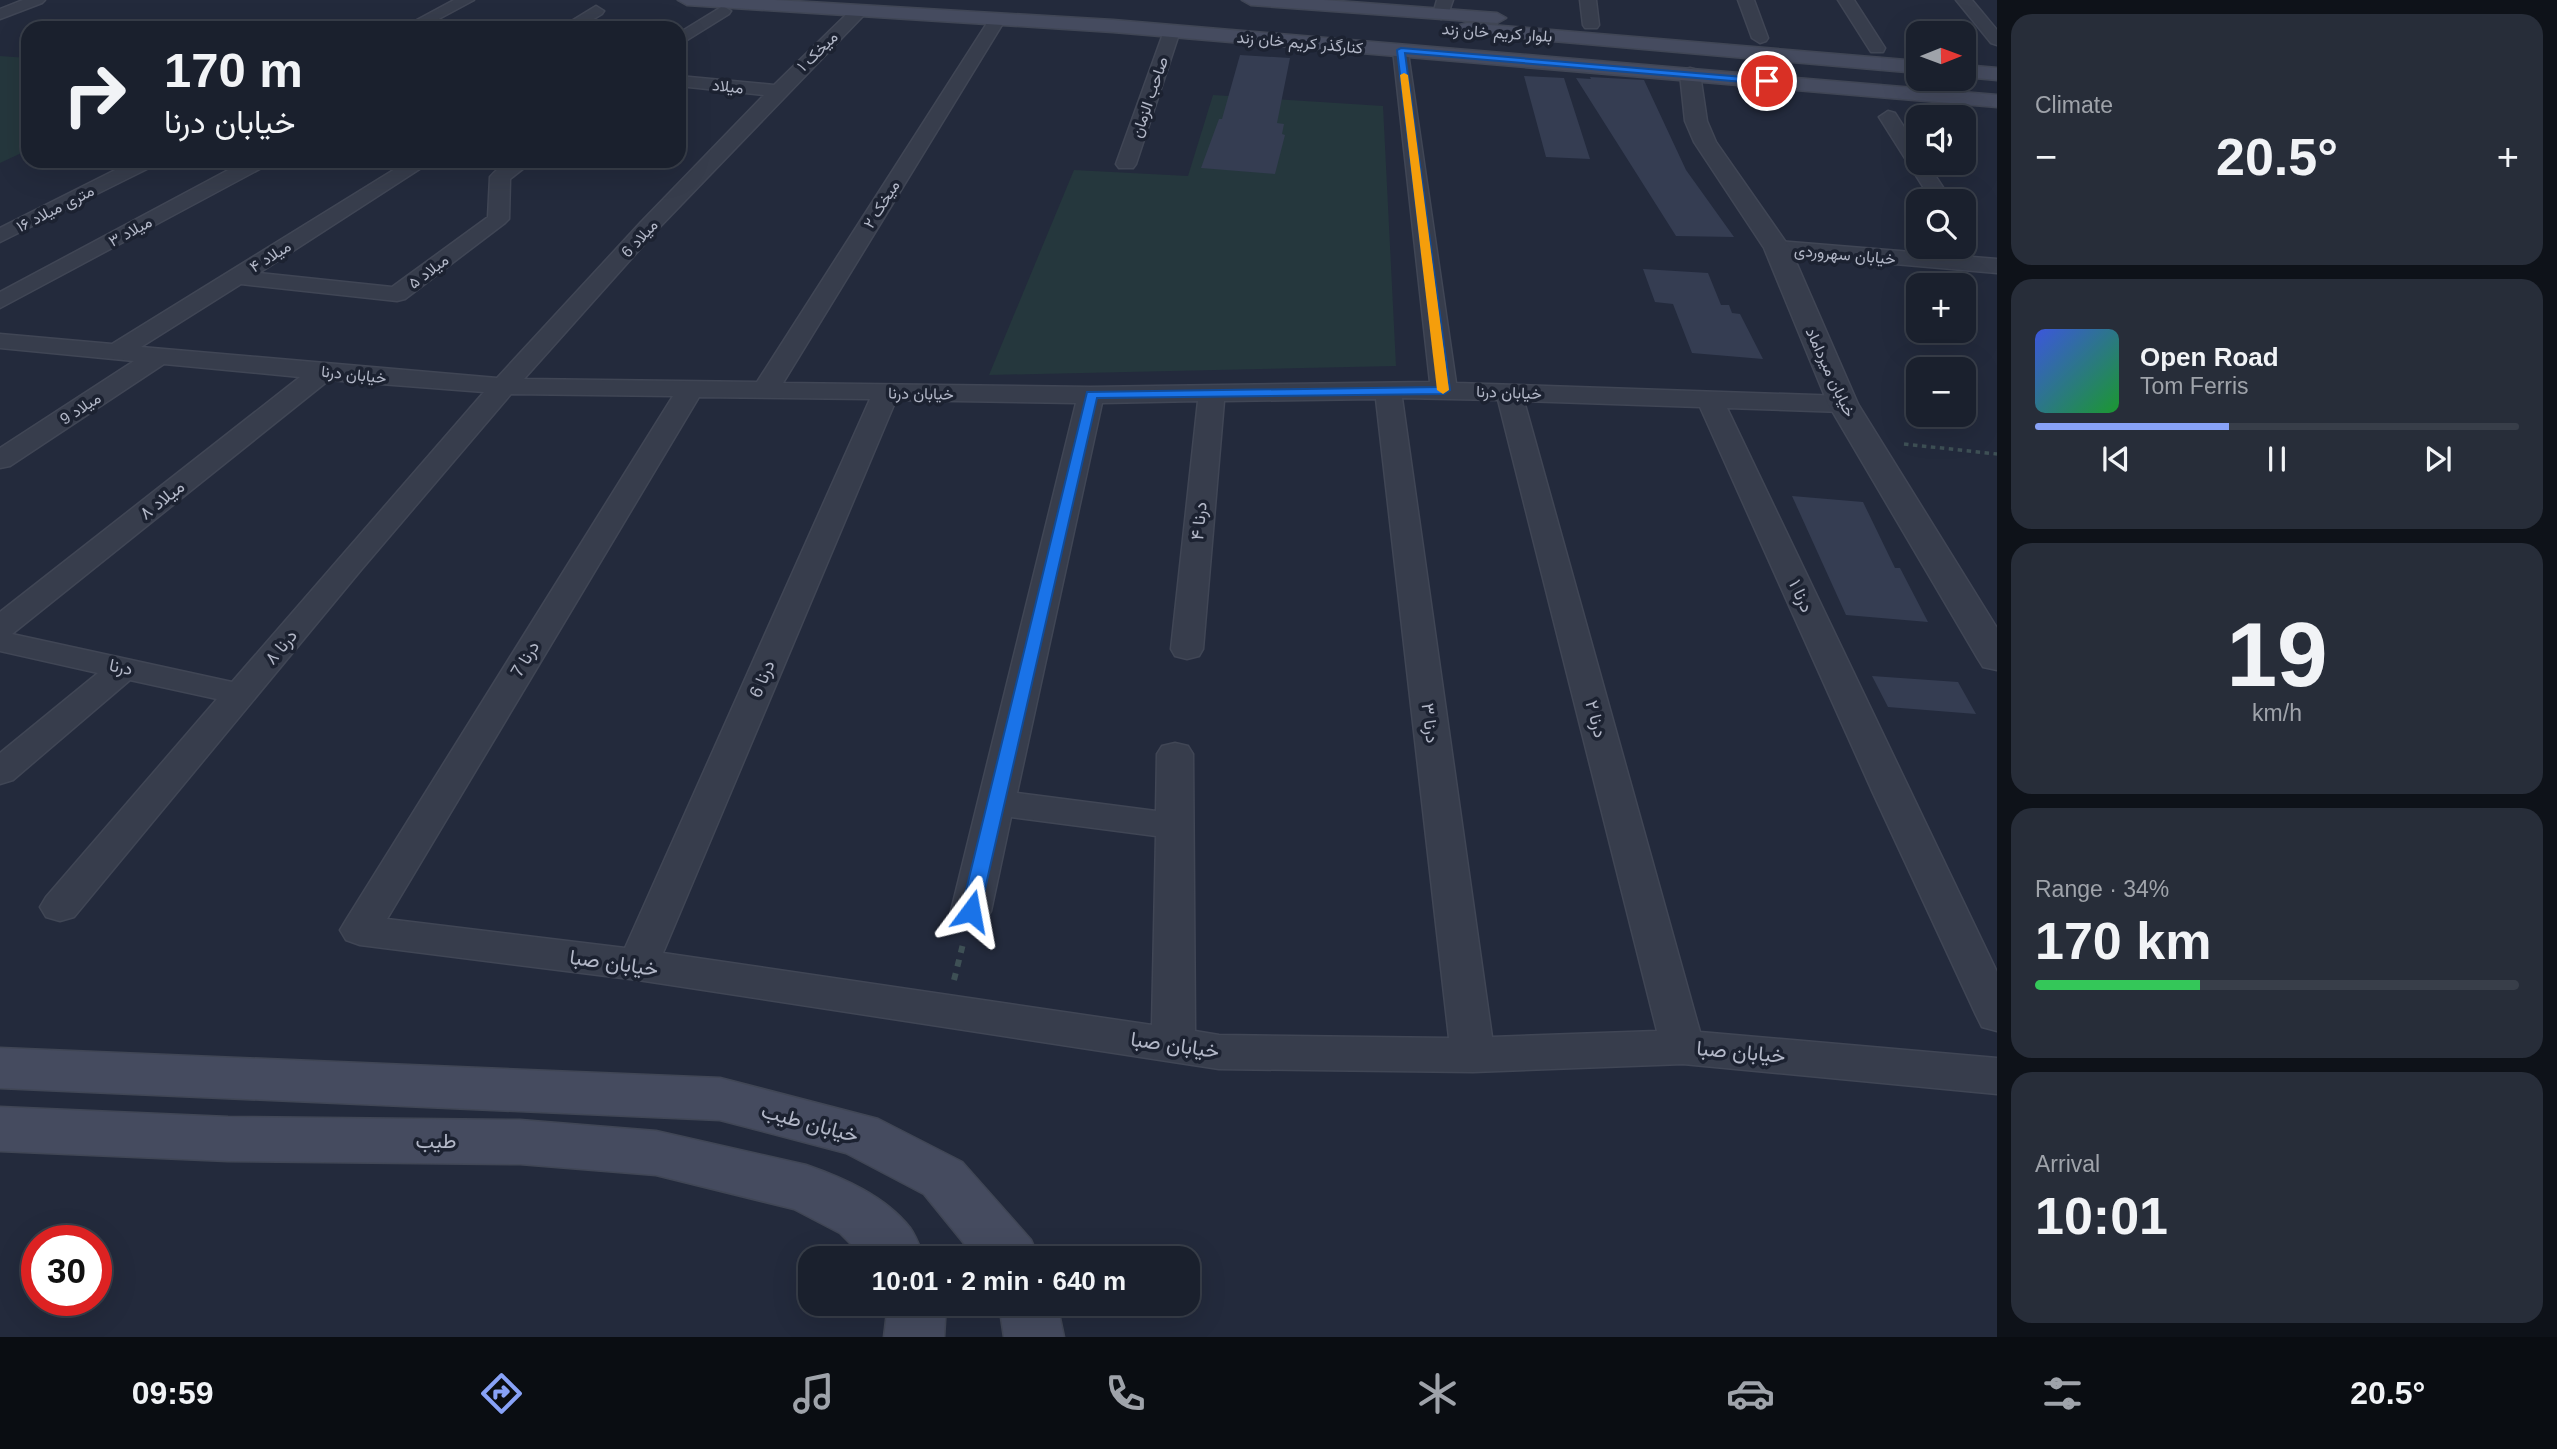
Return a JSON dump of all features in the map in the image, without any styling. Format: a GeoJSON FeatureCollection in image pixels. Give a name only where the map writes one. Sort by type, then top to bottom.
{"type":"FeatureCollection","features":[{"type":"Feature","properties":{"kind":"main road","name":"کنارگذر کریم خان زند"},"geometry":{"type":"LineString","coordinates":[[687,0],[1080,24],[1401,50],[1993,91]]}},
{"type":"Feature","properties":{"kind":"main road","name":"بلوار کریم خان زند"},"geometry":{"type":"LineString","coordinates":[[886,0],[1683,68],[1798,72],[1993,91]]}},
{"type":"Feature","properties":{"kind":"main road"},"geometry":{"type":"LineString","coordinates":[[1245,6],[1291,2],[1906,51]]}},
{"type":"Feature","properties":{"kind":"main road"},"geometry":{"type":"LineString","coordinates":[[962,6],[1080,24]]}},
{"type":"Feature","properties":{"kind":"main road","name":"بلوار کریم خان زند"},"geometry":{"type":"LineString","coordinates":[[1245,6],[1444,14],[1658,44],[1906,66]]}},
{"type":"Feature","properties":{"kind":"main road"},"geometry":{"type":"LineString","coordinates":[[1658,44],[1671,48],[1681,56],[1683,68]]}},
{"type":"Feature","properties":{"kind":"main road"},"geometry":{"type":"LineString","coordinates":[[1786,55],[1785,62],[1798,72]]}},
{"type":"Feature","properties":{"kind":"main road"},"geometry":{"type":"LineString","coordinates":[[1976,57],[1997,59]]}},
{"type":"Feature","properties":{"kind":"main road"},"geometry":{"type":"LineString","coordinates":[[1976,79],[1993,91]]}},
{"type":"Feature","properties":{"kind":"main road","name":"خیابان طیب"},"geometry":{"type":"LineString","coordinates":[[0,1068],[720,1099],[859,1134],[943,1178],[1001,1246]]}},
{"type":"Feature","properties":{"kind":"main road","name":"طیب"},"geometry":{"type":"LineString","coordinates":[[0,1129],[228,1139],[520,1142],[656,1153],[806,1188],[860,1216],[891,1246]]}},
{"type":"Feature","properties":{"kind":"main road"},"geometry":{"type":"LineString","coordinates":[[914,1337],[916,1316]]}},
{"type":"Feature","properties":{"kind":"main road"},"geometry":{"type":"LineString","coordinates":[[1030,1316],[1034,1337]]}},
{"type":"Feature","properties":{"kind":"street"},"geometry":{"type":"LineString","coordinates":[[0,14],[37,0]]}},
{"type":"Feature","properties":{"kind":"street"},"geometry":{"type":"LineString","coordinates":[[425,21],[466,0]]}},
{"type":"Feature","properties":{"kind":"street"},"geometry":{"type":"LineString","coordinates":[[1588,0],[1591,25]]}},
{"type":"Feature","properties":{"kind":"street"},"geometry":{"type":"LineString","coordinates":[[1746,0],[1759,38]]}},
{"type":"Feature","properties":{"kind":"street"},"geometry":{"type":"LineString","coordinates":[[1846,0],[1877,48]]}},
{"type":"Feature","properties":{"kind":"street"},"geometry":{"type":"LineString","coordinates":[[1964,0],[1997,40]]}},
{"type":"Feature","properties":{"kind":"street"},"geometry":{"type":"LineString","coordinates":[[580,21],[596,11]]}},
{"type":"Feature","properties":{"kind":"street"},"geometry":{"type":"LineString","coordinates":[[686,35],[723,11]]}},
{"type":"Feature","properties":{"kind":"street","name":"میخک ۱"},"geometry":{"type":"LineString","coordinates":[[776,91],[858,12]]}},
{"type":"Feature","properties":{"kind":"street","name":"میخک ۲"},"geometry":{"type":"LineString","coordinates":[[766,389],[996,20]]}},
{"type":"Feature","properties":{"kind":"street","name":"صاحب الزمان"},"geometry":{"type":"LineString","coordinates":[[1126,163],[1172,31]]}},
{"type":"Feature","properties":{"kind":"street"},"geometry":{"type":"LineString","coordinates":[[1401,50],[1444,390]]}},
{"type":"Feature","properties":{"kind":"street","name":"خیابان میرداماد"},"geometry":{"type":"LineString","coordinates":[[1683,68],[1696,121],[1705,142],[1777,248],[1843,404],[1997,659]]}},
{"type":"Feature","properties":{"kind":"street","name":"میلاد"},"geometry":{"type":"LineString","coordinates":[[686,82],[776,91]]}},
{"type":"Feature","properties":{"kind":"street","name":"میلاد 6"},"geometry":{"type":"LineString","coordinates":[[502,386],[776,91]]}},
{"type":"Feature","properties":{"kind":"street"},"geometry":{"type":"LineString","coordinates":[[1888,117],[1934,189]]}},
{"type":"Feature","properties":{"kind":"street","name":"۱۶ متری میلاد"},"geometry":{"type":"LineString","coordinates":[[0,236],[134,168]]}},
{"type":"Feature","properties":{"kind":"street","name":"میلاد ۳"},"geometry":{"type":"LineString","coordinates":[[0,301],[247,168]]}},
{"type":"Feature","properties":{"kind":"street","name":"میلاد ۴"},"geometry":{"type":"LineString","coordinates":[[118,351],[411,168]]}},
{"type":"Feature","properties":{"kind":"street","name":"میلاد ۵"},"geometry":{"type":"LineString","coordinates":[[237,277],[397,294],[498,219],[500,177],[513,168]]}},
{"type":"Feature","properties":{"kind":"street","name":"خیابان سهروردی"},"geometry":{"type":"LineString","coordinates":[[1777,248],[1990,266]]}},
{"type":"Feature","properties":{"kind":"street"},"geometry":{"type":"LineString","coordinates":[[1976,251],[1990,266],[1997,287]]}},
{"type":"Feature","properties":{"kind":"street","name":"خیابان درنا"},"geometry":{"type":"LineString","coordinates":[[0,341],[502,386],[1091,395],[1444,390],[1843,404]]}},
{"type":"Feature","properties":{"kind":"street","name":"میلاد 9"},"geometry":{"type":"LineString","coordinates":[[0,460],[161,355]]}},
{"type":"Feature","properties":{"kind":"street","name":"میلاد ۸"},"geometry":{"type":"LineString","coordinates":[[0,628],[324,371]]}},
{"type":"Feature","properties":{"kind":"street","name":"درنا ۸"},"geometry":{"type":"LineString","coordinates":[[60,907],[502,386]]}},
{"type":"Feature","properties":{"kind":"street","name":"درنا 7"},"geometry":{"type":"LineString","coordinates":[[360,930],[691,388]]}},
{"type":"Feature","properties":{"kind":"street","name":"درنا ۳"},"geometry":{"type":"LineString","coordinates":[[1388,391],[1473,1055]]}},
{"type":"Feature","properties":{"kind":"street","name":"درنا ۲"},"geometry":{"type":"LineString","coordinates":[[1509,392],[1683,1046]]}},
{"type":"Feature","properties":{"kind":"street","name":"درنا 6"},"geometry":{"type":"LineString","coordinates":[[638,965],[886,393]]}},
{"type":"Feature","properties":{"kind":"street","name":"درنا ۴"},"geometry":{"type":"LineString","coordinates":[[1186,649],[1212,393]]}},
{"type":"Feature","properties":{"kind":"street"},"geometry":{"type":"LineString","coordinates":[[971,911],[1091,395]]}},
{"type":"Feature","properties":{"kind":"street","name":"درنا ۱"},"geometry":{"type":"LineString","coordinates":[[1710,399],[1891,793],[1997,1015]]}},
{"type":"Feature","properties":{"kind":"street","name":"درنا"},"geometry":{"type":"LineString","coordinates":[[0,641],[241,694]]}},
{"type":"Feature","properties":{"kind":"street"},"geometry":{"type":"LineString","coordinates":[[0,772],[124,668]]}},
{"type":"Feature","properties":{"kind":"street"},"geometry":{"type":"LineString","coordinates":[[1173,1045],[1175,754]]}},
{"type":"Feature","properties":{"kind":"street"},"geometry":{"type":"LineString","coordinates":[[996,803],[1174,826]]}},
{"type":"Feature","properties":{"kind":"street","name":"خیابان صبا"},"geometry":{"type":"LineString","coordinates":[[360,930],[638,965],[1219,1052],[1473,1055],[1683,1046],[1997,1076]]}},
{"type":"Feature","properties":{"kind":"path"},"geometry":{"type":"LineString","coordinates":[[1865,441],[1997,454]]}},
{"type":"Feature","properties":{"kind":"path"},"geometry":{"type":"LineString","coordinates":[[946,1011],[971,911]]}},
{"type":"Feature","properties":{"kind":"shaded area"},"geometry":{"type":"Polygon","coordinates":[[[0,56],[21,58],[21,153],[0,163],[0,56]]]}},
{"type":"Feature","properties":{"kind":"shaded area"},"geometry":{"type":"Polygon","coordinates":[[[1213,95],[1383,106],[1396,366],[989,375],[1074,170],[1188,176],[1213,95]]]}},
{"type":"Feature","properties":{"kind":"building"},"geometry":{"type":"Polygon","coordinates":[[[1240,55],[1290,58],[1277,123],[1284,124],[1282,134],[1285,135],[1275,174],[1201,168],[1219,119],[1222,119],[1240,55]]]}},
{"type":"Feature","properties":{"kind":"building"},"geometry":{"type":"Polygon","coordinates":[[[1524,76],[1564,78],[1590,159],[1546,157],[1524,76]]]}},
{"type":"Feature","properties":{"kind":"building"},"geometry":{"type":"Polygon","coordinates":[[[1590,77],[1644,80],[1686,170],[1734,237],[1676,236],[1576,78],[1591,79],[1590,77]]]}},
{"type":"Feature","properties":{"kind":"building"},"geometry":{"type":"Polygon","coordinates":[[[1643,269],[1708,273],[1721,305],[1729,305],[1732,313],[1740,314],[1763,359],[1692,353],[1673,304],[1655,302],[1643,269]]]}},
{"type":"Feature","properties":{"kind":"building"},"geometry":{"type":"Polygon","coordinates":[[[1792,496],[1863,502],[1895,568],[1900,568],[1928,622],[1846,615],[1792,496]]]}},
{"type":"Feature","properties":{"kind":"building"},"geometry":{"type":"Polygon","coordinates":[[[1872,676],[1958,682],[1976,714],[1888,707],[1872,676]]]}},
{"type":"Feature","properties":{"kind":"slow traffic"},"geometry":{"type":"LineString","coordinates":[[1404,75],[1443,390]]}},
{"type":"Feature","properties":{"kind":"route"},"geometry":{"type":"LineString","coordinates":[[971,911],[1091,395],[1444,390],[1401,50],[1767,81]]}}]}
